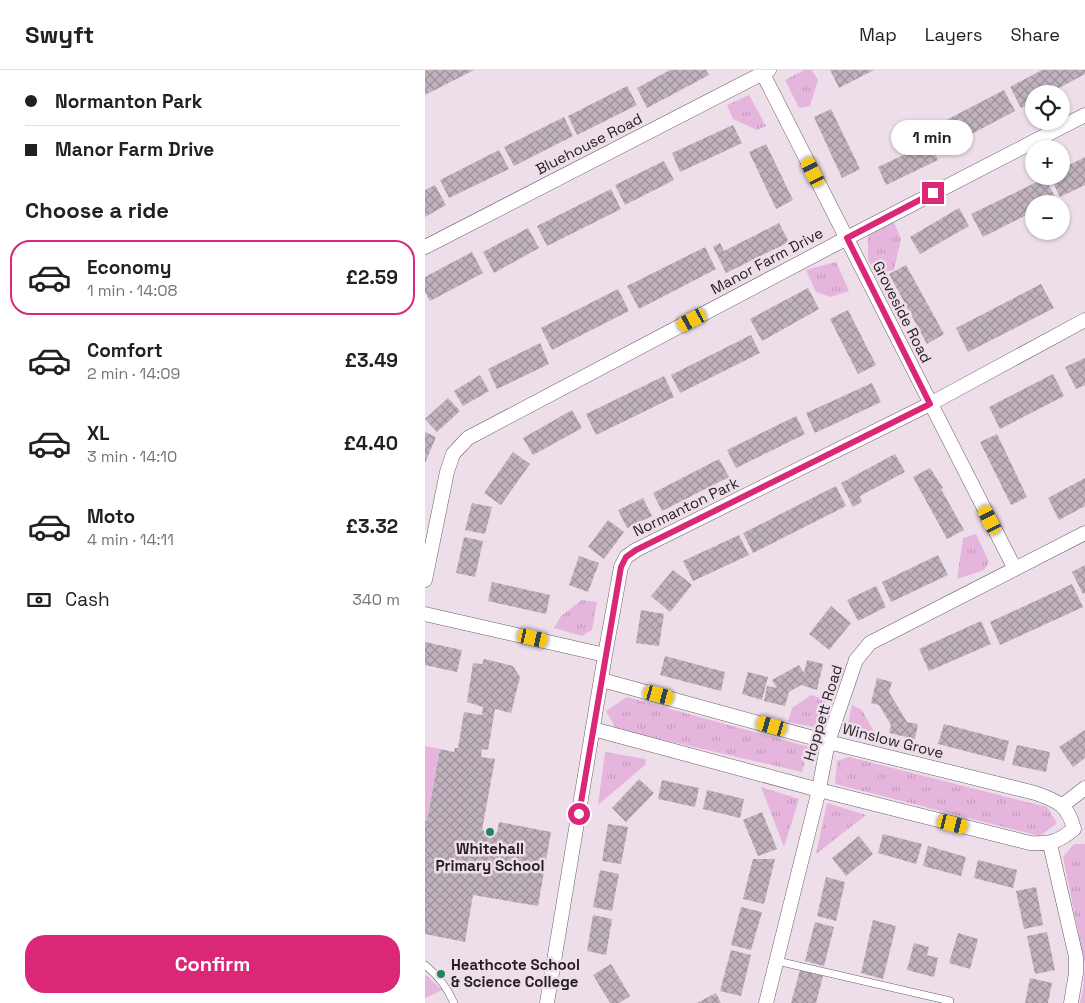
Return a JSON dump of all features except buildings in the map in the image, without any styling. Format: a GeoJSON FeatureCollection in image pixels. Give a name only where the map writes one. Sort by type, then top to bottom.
{"type":"FeatureCollection","features":[{"type":"Feature","properties":{"kind":"street","name":"Groveside Road"},"geometry":{"type":"LineString","coordinates":[[764,71],[930,404],[1015,569]]}},
{"type":"Feature","properties":{"kind":"street","name":"Bluehouse Road"},"geometry":{"type":"LineString","coordinates":[[425,247],[764,71]]}},
{"type":"Feature","properties":{"kind":"street","name":"Manor Farm Drive"},"geometry":{"type":"LineString","coordinates":[[425,580],[447,472],[453,454],[468,438],[1085,115]]}},
{"type":"Feature","properties":{"kind":"street","name":"Normanton Park"},"geometry":{"type":"LineString","coordinates":[[547,1003],[605,655],[621,567],[626,557],[636,550],[930,404],[1085,320]]}},
{"type":"Feature","properties":{"kind":"street","name":"Hoppett Road"},"geometry":{"type":"LineString","coordinates":[[766,1003],[819,790],[828,742],[856,660],[869,643],[1085,533]]}},
{"type":"Feature","properties":{"kind":"street"},"geometry":{"type":"LineString","coordinates":[[425,614],[605,655]]}},
{"type":"Feature","properties":{"kind":"street","name":"Winslow Grove"},"geometry":{"type":"LineString","coordinates":[[602,680],[828,742],[1035,793],[1063,805]]}},
{"type":"Feature","properties":{"kind":"street"},"geometry":{"type":"LineString","coordinates":[[593,729],[819,790],[1030,843],[1050,844],[1079,831],[1063,805],[1085,788]]}},
{"type":"Feature","properties":{"kind":"street"},"geometry":{"type":"LineString","coordinates":[[1050,844],[1075,957],[1076,973],[1071,1003]]}},
{"type":"Feature","properties":{"kind":"lane"},"geometry":{"type":"LineString","coordinates":[[777,961],[951,1001]]}},
{"type":"Feature","properties":{"kind":"lane"},"geometry":{"type":"LineString","coordinates":[[425,965],[438,976],[448,990],[453,1003]]}},
{"type":"Feature","properties":{"kind":"green space"},"geometry":{"type":"Polygon","coordinates":[[[804,70],[812,70],[818,80],[810,106],[799,108],[785,80],[804,70]]]}},
{"type":"Feature","properties":{"kind":"green space"},"geometry":{"type":"Polygon","coordinates":[[[749,95],[766,126],[757,130],[733,119],[727,105],[749,95]]]}},
{"type":"Feature","properties":{"kind":"green space"},"geometry":{"type":"Polygon","coordinates":[[[893,220],[901,239],[894,270],[877,273],[868,260],[868,234],[893,220]]]}},
{"type":"Feature","properties":{"kind":"green space"},"geometry":{"type":"Polygon","coordinates":[[[836,262],[849,291],[831,297],[816,292],[806,270],[836,262]]]}},
{"type":"Feature","properties":{"kind":"green space"},"geometry":{"type":"Polygon","coordinates":[[[976,534],[989,562],[984,570],[957,579],[963,538],[976,534]]]}},
{"type":"Feature","properties":{"kind":"green space"},"geometry":{"type":"Polygon","coordinates":[[[582,600],[597,602],[592,630],[582,636],[554,628],[561,616],[582,600]]]}},
{"type":"Feature","properties":{"kind":"green space"},"geometry":{"type":"Polygon","coordinates":[[[811,695],[826,700],[822,721],[814,727],[788,722],[792,708],[811,695]]]}},
{"type":"Feature","properties":{"kind":"green space"},"geometry":{"type":"Polygon","coordinates":[[[627,697],[809,747],[802,772],[616,729],[606,711],[627,697]]]}},
{"type":"Feature","properties":{"kind":"green space"},"geometry":{"type":"Polygon","coordinates":[[[852,705],[862,710],[877,737],[870,741],[849,736],[847,728],[852,705]]]}},
{"type":"Feature","properties":{"kind":"green space"},"geometry":{"type":"Polygon","coordinates":[[[425,746],[440,749],[427,821],[425,821],[425,746]]]}},
{"type":"Feature","properties":{"kind":"green space"},"geometry":{"type":"Polygon","coordinates":[[[605,752],[646,759],[645,765],[598,805],[605,752]]]}},
{"type":"Feature","properties":{"kind":"green space"},"geometry":{"type":"Polygon","coordinates":[[[849,757],[1047,807],[1057,823],[1040,836],[835,784],[837,761],[849,757]]]}},
{"type":"Feature","properties":{"kind":"green space"},"geometry":{"type":"Polygon","coordinates":[[[761,787],[799,799],[784,847],[761,787]]]}},
{"type":"Feature","properties":{"kind":"green space"},"geometry":{"type":"Polygon","coordinates":[[[827,803],[866,815],[816,854],[827,803]]]}},
{"type":"Feature","properties":{"kind":"green space"},"geometry":{"type":"Polygon","coordinates":[[[1074,844],[1085,844],[1085,965],[1063,857],[1074,844]]]}},
{"type":"Feature","properties":{"kind":"green space"},"geometry":{"type":"Polygon","coordinates":[[[1085,965],[1085,1003],[1080,1003],[1083,989],[1085,965]]]}},
{"type":"Feature","properties":{"kind":"green space"},"geometry":{"type":"Polygon","coordinates":[[[425,975],[442,990],[425,998],[425,975]]]}},
{"type":"Feature","properties":{"kind":"place","name":"Whitehall Primary School"},"geometry":{"type":"Point","coordinates":[490,832]}},
{"type":"Feature","properties":{"kind":"place","name":"Heathcote School & Science College"},"geometry":{"type":"Point","coordinates":[441,974]}},
{"type":"Feature","properties":{"kind":"route"},"geometry":{"type":"LineString","coordinates":[[579,814],[621,567],[626,557],[636,550],[930,404],[847,238],[933,193]]}}]}
